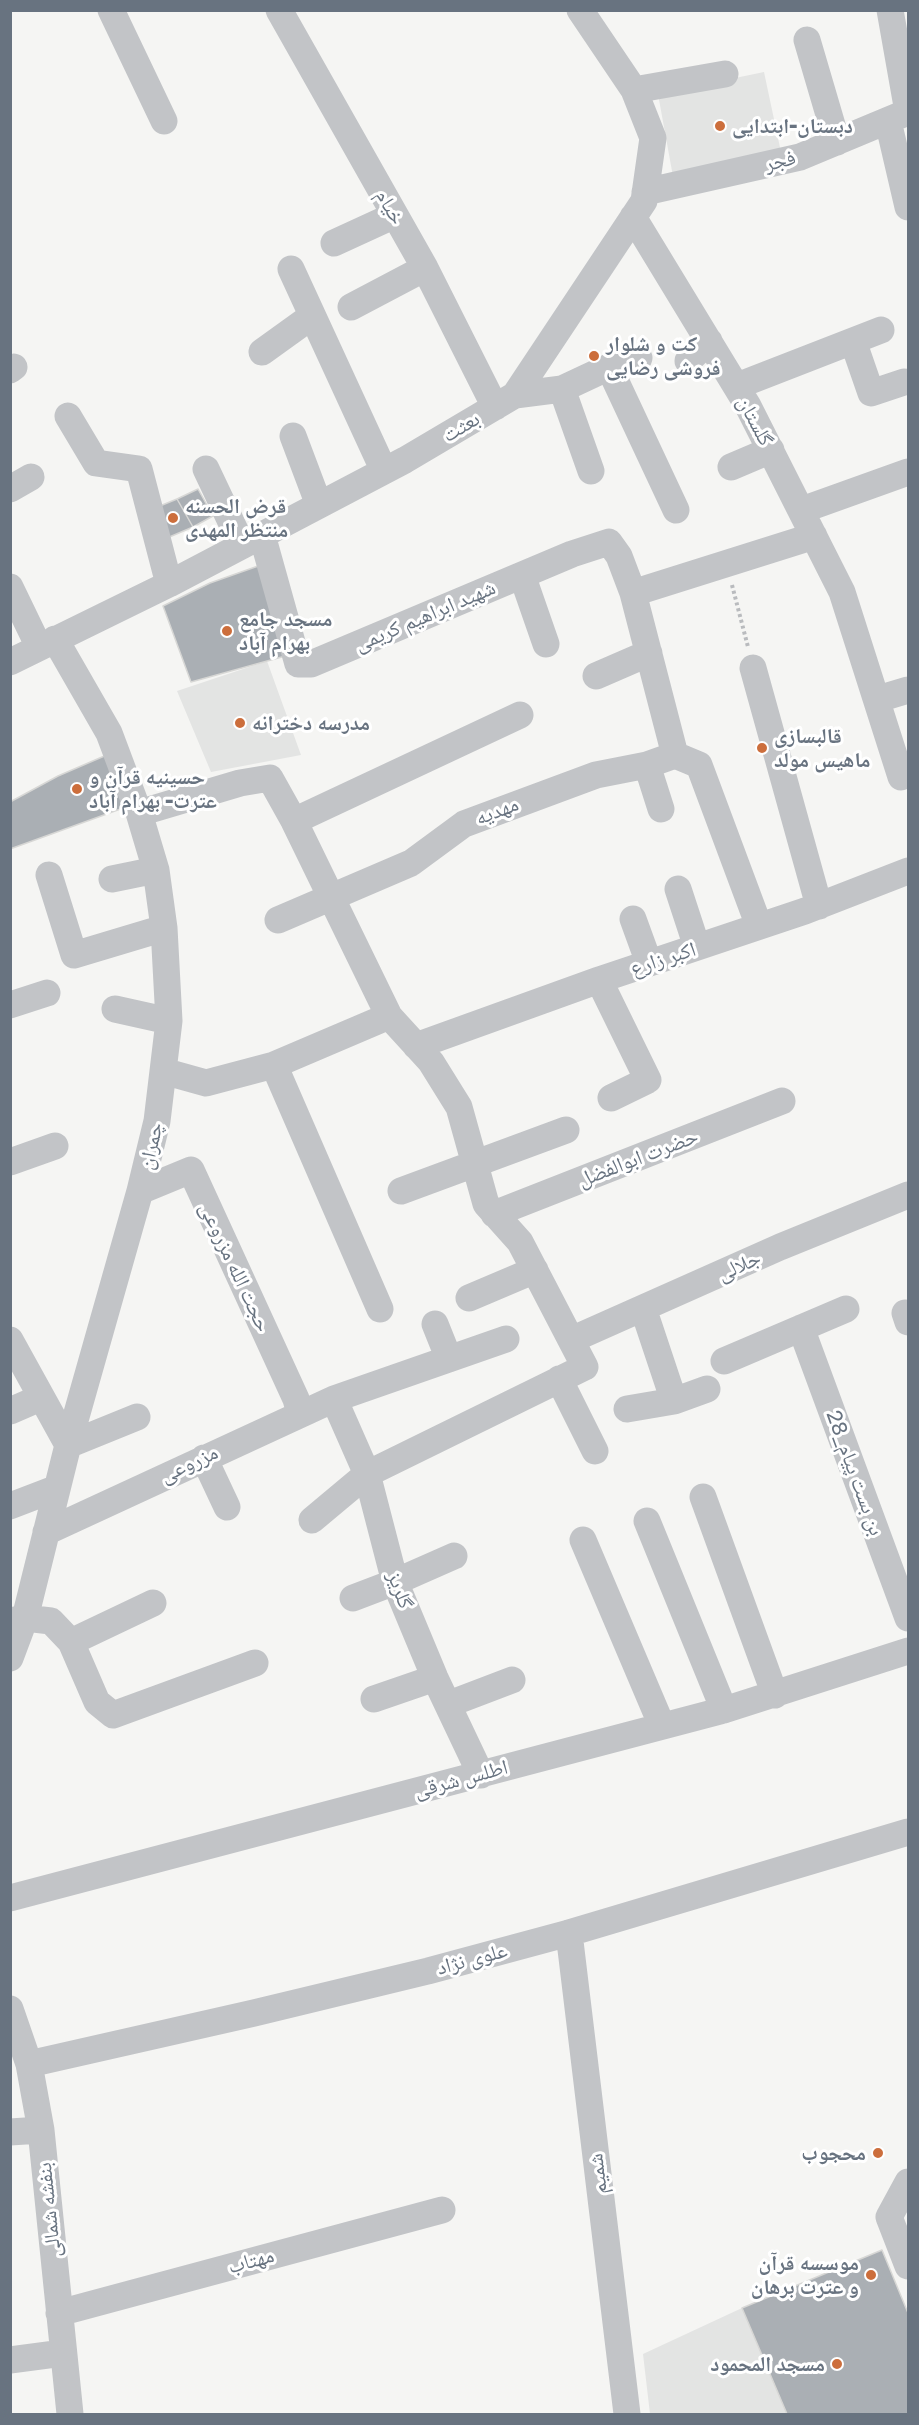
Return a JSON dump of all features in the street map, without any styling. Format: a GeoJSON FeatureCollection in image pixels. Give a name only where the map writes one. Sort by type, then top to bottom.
{"type":"FeatureCollection","features":[{"type":"Feature","properties":{"kind":"street"},"geometry":{"type":"LineString","coordinates":[[111,10],[164,121]]}},
{"type":"Feature","properties":{"kind":"street","name":"خیام"},"geometry":{"type":"LineString","coordinates":[[279,10],[394,215],[505,401]]}},
{"type":"Feature","properties":{"kind":"street","name":"بعثت"},"geometry":{"type":"LineString","coordinates":[[10,662],[169,584],[384,471],[505,401],[644,201],[653,138],[634,90],[580,10]]}},
{"type":"Feature","properties":{"kind":"street"},"geometry":{"type":"LineString","coordinates":[[890,10],[902,115],[909,207]]}},
{"type":"Feature","properties":{"kind":"street"},"geometry":{"type":"LineString","coordinates":[[807,40],[837,142]]}},
{"type":"Feature","properties":{"kind":"street"},"geometry":{"type":"LineString","coordinates":[[634,90],[725,74]]}},
{"type":"Feature","properties":{"kind":"street","name":"فجر"},"geometry":{"type":"LineString","coordinates":[[645,192],[800,157],[902,115]]}},
{"type":"Feature","properties":{"kind":"street"},"geometry":{"type":"LineString","coordinates":[[334,243],[394,215]]}},
{"type":"Feature","properties":{"kind":"street","name":"گلستان"},"geometry":{"type":"LineString","coordinates":[[633,217],[737,386],[843,592],[902,777]]}},
{"type":"Feature","properties":{"kind":"street"},"geometry":{"type":"LineString","coordinates":[[351,307],[425,268]]}},
{"type":"Feature","properties":{"kind":"street"},"geometry":{"type":"LineString","coordinates":[[291,269],[384,471]]}},
{"type":"Feature","properties":{"kind":"street"},"geometry":{"type":"LineString","coordinates":[[262,352],[312,316]]}},
{"type":"Feature","properties":{"kind":"street"},"geometry":{"type":"LineString","coordinates":[[737,386],[881,330]]}},
{"type":"Feature","properties":{"kind":"street"},"geometry":{"type":"LineString","coordinates":[[688,361],[709,341]]}},
{"type":"Feature","properties":{"kind":"street"},"geometry":{"type":"LineString","coordinates":[[853,341],[871,393],[904,382]]}},
{"type":"Feature","properties":{"kind":"street"},"geometry":{"type":"LineString","coordinates":[[505,401],[562,388],[609,367],[639,358]]}},
{"type":"Feature","properties":{"kind":"street"},"geometry":{"type":"LineString","coordinates":[[609,367],[676,510]]}},
{"type":"Feature","properties":{"kind":"street"},"geometry":{"type":"LineString","coordinates":[[562,388],[591,471]]}},
{"type":"Feature","properties":{"kind":"street"},"geometry":{"type":"LineString","coordinates":[[68,416],[96,463],[139,470],[169,584]]}},
{"type":"Feature","properties":{"kind":"street"},"geometry":{"type":"LineString","coordinates":[[293,436],[319,505]]}},
{"type":"Feature","properties":{"kind":"street"},"geometry":{"type":"LineString","coordinates":[[730,467],[771,450]]}},
{"type":"Feature","properties":{"kind":"street"},"geometry":{"type":"LineString","coordinates":[[206,469],[252,540]]}},
{"type":"Feature","properties":{"kind":"street"},"geometry":{"type":"LineString","coordinates":[[802,510],[909,472]]}},
{"type":"Feature","properties":{"kind":"street"},"geometry":{"type":"LineString","coordinates":[[759,926],[699,765],[675,755],[633,593],[814,536]]}},
{"type":"Feature","properties":{"kind":"street","name":"شهید ابراهیم کریمی"},"geometry":{"type":"LineString","coordinates":[[252,540],[298,664],[311,664],[572,554],[609,542],[618,556],[633,593]]}},
{"type":"Feature","properties":{"kind":"street"},"geometry":{"type":"LineString","coordinates":[[522,575],[546,644]]}},
{"type":"Feature","properties":{"kind":"street","name":"چمران"},"geometry":{"type":"LineString","coordinates":[[10,587],[109,733],[139,813],[156,870],[164,928],[169,1021],[157,1121],[140,1191],[68,1445],[46,1532],[18,1620],[10,1658]]}},
{"type":"Feature","properties":{"kind":"street"},"geometry":{"type":"LineString","coordinates":[[596,676],[649,653]]}},
{"type":"Feature","properties":{"kind":"street"},"geometry":{"type":"LineString","coordinates":[[753,668],[819,906]]}},
{"type":"Feature","properties":{"kind":"street"},"geometry":{"type":"LineString","coordinates":[[878,699],[909,690]]}},
{"type":"Feature","properties":{"kind":"street"},"geometry":{"type":"LineString","coordinates":[[294,821],[520,715]]}},
{"type":"Feature","properties":{"kind":"street","name":"مهدیه"},"geometry":{"type":"LineString","coordinates":[[278,920],[411,864],[464,824],[596,775],[647,765],[675,755]]}},
{"type":"Feature","properties":{"kind":"street"},"geometry":{"type":"LineString","coordinates":[[647,765],[661,809]]}},
{"type":"Feature","properties":{"kind":"street"},"geometry":{"type":"LineString","coordinates":[[139,813],[240,783],[270,778],[294,821],[389,1016],[430,1062],[459,1107],[486,1204],[520,1242],[585,1366],[367,1474],[312,1520]]}},
{"type":"Feature","properties":{"kind":"street"},"geometry":{"type":"LineString","coordinates":[[112,879],[156,870]]}},
{"type":"Feature","properties":{"kind":"street","name":"اکبر زارع"},"geometry":{"type":"LineString","coordinates":[[416,1046],[599,980],[819,906],[909,871]]}},
{"type":"Feature","properties":{"kind":"street"},"geometry":{"type":"LineString","coordinates":[[49,875],[74,955],[164,928]]}},
{"type":"Feature","properties":{"kind":"street"},"geometry":{"type":"LineString","coordinates":[[678,889],[698,947]]}},
{"type":"Feature","properties":{"kind":"street"},"geometry":{"type":"LineString","coordinates":[[633,919],[649,963]]}},
{"type":"Feature","properties":{"kind":"street"},"geometry":{"type":"LineString","coordinates":[[599,980],[648,1080],[611,1098]]}},
{"type":"Feature","properties":{"kind":"street"},"geometry":{"type":"LineString","coordinates":[[10,1005],[47,993]]}},
{"type":"Feature","properties":{"kind":"street"},"geometry":{"type":"LineString","coordinates":[[115,1009],[169,1021]]}},
{"type":"Feature","properties":{"kind":"street"},"geometry":{"type":"LineString","coordinates":[[163,1071],[206,1083],[274,1065],[389,1016]]}},
{"type":"Feature","properties":{"kind":"street"},"geometry":{"type":"LineString","coordinates":[[274,1065],[380,1309]]}},
{"type":"Feature","properties":{"kind":"street","name":"حضرت ابوالفضل"},"geometry":{"type":"LineString","coordinates":[[495,1214],[782,1101]]}},
{"type":"Feature","properties":{"kind":"street"},"geometry":{"type":"LineString","coordinates":[[401,1191],[566,1131]]}},
{"type":"Feature","properties":{"kind":"street"},"geometry":{"type":"LineString","coordinates":[[10,1162],[55,1146]]}},
{"type":"Feature","properties":{"kind":"street","name":"حجت الله مزروعی"},"geometry":{"type":"LineString","coordinates":[[140,1191],[191,1170],[296,1399],[300,1414]]}},
{"type":"Feature","properties":{"kind":"street","name":"جلالی"},"geometry":{"type":"LineString","coordinates":[[571,1340],[780,1247],[909,1195]]}},
{"type":"Feature","properties":{"kind":"street"},"geometry":{"type":"LineString","coordinates":[[469,1298],[535,1270]]}},
{"type":"Feature","properties":{"kind":"street"},"geometry":{"type":"LineString","coordinates":[[643,1308],[674,1401]]}},
{"type":"Feature","properties":{"kind":"street"},"geometry":{"type":"LineString","coordinates":[[724,1361],[846,1309]]}},
{"type":"Feature","properties":{"kind":"street"},"geometry":{"type":"LineString","coordinates":[[435,1324],[449,1359]]}},
{"type":"Feature","properties":{"kind":"street","name":"بن بست پیام_28"},"geometry":{"type":"LineString","coordinates":[[801,1328],[909,1618]]}},
{"type":"Feature","properties":{"kind":"street","name":"مزروعی"},"geometry":{"type":"LineString","coordinates":[[46,1532],[300,1414],[506,1339]]}},
{"type":"Feature","properties":{"kind":"street"},"geometry":{"type":"LineString","coordinates":[[10,1340],[68,1445],[136,1418]]}},
{"type":"Feature","properties":{"kind":"street"},"geometry":{"type":"LineString","coordinates":[[559,1379],[595,1451]]}},
{"type":"Feature","properties":{"kind":"street"},"geometry":{"type":"LineString","coordinates":[[627,1409],[674,1401],[707,1389]]}},
{"type":"Feature","properties":{"kind":"street"},"geometry":{"type":"LineString","coordinates":[[10,1411],[40,1398]]}},
{"type":"Feature","properties":{"kind":"street","name":"گلریز"},"geometry":{"type":"LineString","coordinates":[[334,1400],[367,1474],[395,1582],[435,1678],[481,1775]]}},
{"type":"Feature","properties":{"kind":"street"},"geometry":{"type":"LineString","coordinates":[[204,1458],[227,1507]]}},
{"type":"Feature","properties":{"kind":"street"},"geometry":{"type":"LineString","coordinates":[[10,1506],[57,1488]]}},
{"type":"Feature","properties":{"kind":"street"},"geometry":{"type":"LineString","coordinates":[[703,1497],[776,1695]]}},
{"type":"Feature","properties":{"kind":"street"},"geometry":{"type":"LineString","coordinates":[[647,1521],[724,1710]]}},
{"type":"Feature","properties":{"kind":"street"},"geometry":{"type":"LineString","coordinates":[[583,1540],[662,1726]]}},
{"type":"Feature","properties":{"kind":"street"},"geometry":{"type":"LineString","coordinates":[[353,1598],[454,1556]]}},
{"type":"Feature","properties":{"kind":"street"},"geometry":{"type":"LineString","coordinates":[[71,1642],[153,1603]]}},
{"type":"Feature","properties":{"kind":"street"},"geometry":{"type":"LineString","coordinates":[[18,1620],[51,1621],[71,1642],[97,1702],[113,1715],[255,1663]]}},
{"type":"Feature","properties":{"kind":"street","name":"اطلس شرقی"},"geometry":{"type":"LineString","coordinates":[[10,1898],[724,1710],[909,1651]]}},
{"type":"Feature","properties":{"kind":"street"},"geometry":{"type":"LineString","coordinates":[[374,1699],[435,1678]]}},
{"type":"Feature","properties":{"kind":"street"},"geometry":{"type":"LineString","coordinates":[[449,1704],[512,1680]]}},
{"type":"Feature","properties":{"kind":"street","name":"علوی نژاد"},"geometry":{"type":"LineString","coordinates":[[29,2064],[428,1971],[569,1933],[909,1832]]}},
{"type":"Feature","properties":{"kind":"street","name":"شمیم"},"geometry":{"type":"LineString","coordinates":[[569,1933],[627,2415]]}},
{"type":"Feature","properties":{"kind":"street","name":"بنفشه شمالی"},"geometry":{"type":"LineString","coordinates":[[10,2009],[29,2064],[41,2130],[70,2415]]}},
{"type":"Feature","properties":{"kind":"street"},"geometry":{"type":"LineString","coordinates":[[10,2132],[41,2130]]}},
{"type":"Feature","properties":{"kind":"street"},"geometry":{"type":"LineString","coordinates":[[909,2182],[889,2217],[909,2266]]}},
{"type":"Feature","properties":{"kind":"street","name":"مهتاب"},"geometry":{"type":"LineString","coordinates":[[59,2313],[442,2210]]}},
{"type":"Feature","properties":{"kind":"street"},"geometry":{"type":"LineString","coordinates":[[10,2360],[63,2353]]}},
{"type":"Feature","properties":{"kind":"path"},"geometry":{"type":"LineString","coordinates":[[726,564],[753,668]]}},
{"type":"Feature","properties":{"kind":"shaded area","name":"دبستان-ابتدایی"},"geometry":{"type":"Polygon","coordinates":[[[764,72],[782,157],[674,182],[658,94],[764,72]]]}},
{"type":"Feature","properties":{"kind":"shaded area","name":"مدرسه دخترانه"},"geometry":{"type":"Polygon","coordinates":[[[267,661],[301,755],[211,772],[177,691],[267,661]]]}},
{"type":"Feature","properties":{"kind":"shaded area"},"geometry":{"type":"Polygon","coordinates":[[[742,2308],[787,2414],[650,2414],[643,2354],[742,2308]]]}},
{"type":"Feature","properties":{"kind":"building"},"geometry":{"type":"Polygon","coordinates":[[[198,489],[213,516],[193,527],[177,499],[198,489]]]}},
{"type":"Feature","properties":{"kind":"building","name":"قرض الحسنه منتظر المهدی"},"geometry":{"type":"Polygon","coordinates":[[[177,499],[193,527],[167,538],[155,508],[177,499]]]}},
{"type":"Feature","properties":{"kind":"building","name":"مسجد جامع بهرام آباد"},"geometry":{"type":"Polygon","coordinates":[[[261,565],[289,655],[191,682],[163,606],[210,583],[261,565]]]}},
{"type":"Feature","properties":{"kind":"building","name":"حسینیه قرآن و عترت- بهرام آباد"},"geometry":{"type":"Polygon","coordinates":[[[109,754],[126,807],[10,849],[10,802],[58,776],[109,754]]]}},
{"type":"Feature","properties":{"kind":"building","name":"مسجد المحمود"},"geometry":{"type":"Polygon","coordinates":[[[882,2250],[908,2313],[908,2414],[787,2414],[742,2308],[882,2250]]]}},
{"type":"Feature","properties":{"kind":"place","name":"دبستان-ابتدایی"},"geometry":{"type":"Point","coordinates":[720,126]}},
{"type":"Feature","properties":{"kind":"place","name":"کت و شلوار فروشی رضایی"},"geometry":{"type":"Point","coordinates":[594,356]}},
{"type":"Feature","properties":{"kind":"place","name":"قرض الحسنه منتظر المهدی"},"geometry":{"type":"Point","coordinates":[173,518]}},
{"type":"Feature","properties":{"kind":"place","name":"مسجد جامع بهرام آباد"},"geometry":{"type":"Point","coordinates":[227,631]}},
{"type":"Feature","properties":{"kind":"place","name":"مدرسه دخترانه"},"geometry":{"type":"Point","coordinates":[240,723]}},
{"type":"Feature","properties":{"kind":"place","name":"قالبسازی ماهیس مولد"},"geometry":{"type":"Point","coordinates":[762,748]}},
{"type":"Feature","properties":{"kind":"place","name":"حسینیه قرآن و عترت- بهرام آباد"},"geometry":{"type":"Point","coordinates":[77,789]}},
{"type":"Feature","properties":{"kind":"place","name":"محجوب"},"geometry":{"type":"Point","coordinates":[878,2153]}},
{"type":"Feature","properties":{"kind":"place","name":"موسسه قرآن و عترت برهان"},"geometry":{"type":"Point","coordinates":[871,2275]}},
{"type":"Feature","properties":{"kind":"place","name":"مسجد المحمود"},"geometry":{"type":"Point","coordinates":[837,2364]}}]}
